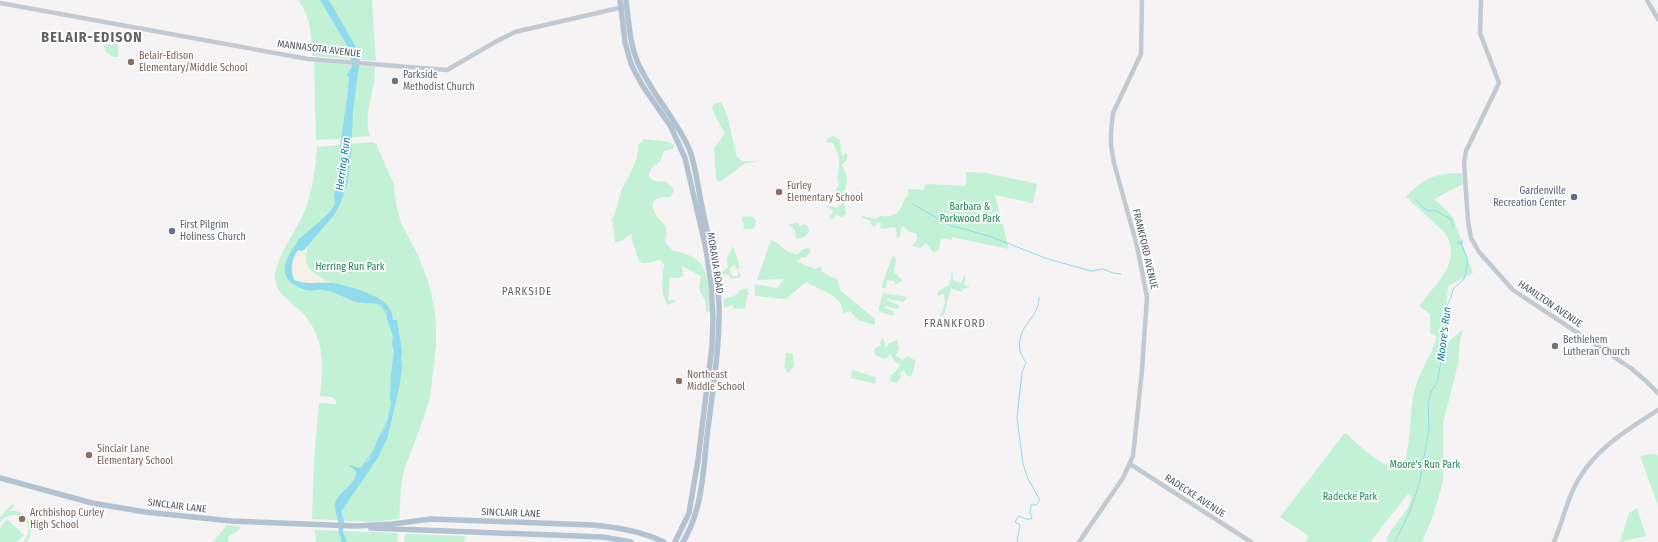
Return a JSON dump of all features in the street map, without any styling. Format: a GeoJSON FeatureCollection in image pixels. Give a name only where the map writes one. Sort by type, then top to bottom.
{"type":"FeatureCollection","features":[{"type":"Feature","properties":{"kind":"main road","name":"MORAVIA ROAD"},"geometry":{"type":"LineString","coordinates":[[620,0],[625,4],[631,40],[639,66],[651,88],[677,124],[690,152],[712,248],[717,284],[719,320],[717,359],[704,461],[697,509],[691,527],[683,542]]}},
{"type":"Feature","properties":{"kind":"main road","name":"MORAVIA ROAD"},"geometry":{"type":"LineString","coordinates":[[625,4],[625,42],[631,64],[642,85],[671,127],[682,150],[706,250],[711,285],[713,319],[712,346],[698,460],[689,513],[675,542]]}},
{"type":"Feature","properties":{"kind":"main road","name":"SINCLAIR LANE"},"geometry":{"type":"LineString","coordinates":[[0,478],[92,503],[145,512],[231,521],[356,526],[393,524],[431,519],[592,525],[640,532],[664,542]]}},
{"type":"Feature","properties":{"kind":"main road","name":"SINCLAIR LANE"},"geometry":{"type":"LineString","coordinates":[[356,526],[388,530],[602,537],[631,542]]}},
{"type":"Feature","properties":{"kind":"street","name":"FRANKFORD AVENUE"},"geometry":{"type":"LineString","coordinates":[[1079,542],[1120,484],[1133,456],[1142,370],[1147,297],[1137,246],[1114,163],[1111,145],[1111,132],[1113,113],[1141,53],[1142,0]]}},
{"type":"Feature","properties":{"kind":"street","name":"HAMILTON AVENUE"},"geometry":{"type":"LineString","coordinates":[[1481,0],[1480,33],[1499,84],[1466,151],[1464,163],[1468,221],[1471,238],[1479,252],[1513,290],[1632,369],[1648,382],[1658,393]]}},
{"type":"Feature","properties":{"kind":"street"},"geometry":{"type":"LineString","coordinates":[[1646,0],[1658,19]]}},
{"type":"Feature","properties":{"kind":"street","name":"MANNASOTA AVENUE"},"geometry":{"type":"LineString","coordinates":[[0,3],[310,59],[447,70],[513,33],[625,4]]}},
{"type":"Feature","properties":{"kind":"street"},"geometry":{"type":"LineString","coordinates":[[1554,542],[1572,493],[1590,464],[1618,436],[1658,410]]}},
{"type":"Feature","properties":{"kind":"street","name":"RADECKE AVENUE"},"geometry":{"type":"LineString","coordinates":[[1130,464],[1251,542]]}},
{"type":"Feature","properties":{"kind":"green space"},"geometry":{"type":"Polygon","coordinates":[[[298,0],[372,0],[376,61],[313,56],[308,20],[306,13],[298,0]]]}},
{"type":"Feature","properties":{"kind":"green space"},"geometry":{"type":"Polygon","coordinates":[[[118,44],[118,57],[113,57],[105,51],[104,45],[118,44]]]}},
{"type":"Feature","properties":{"kind":"green space"},"geometry":{"type":"Polygon","coordinates":[[[314,62],[375,67],[374,85],[368,110],[368,127],[370,136],[333,140],[316,140],[314,62]]]}},
{"type":"Feature","properties":{"kind":"green space"},"geometry":{"type":"Polygon","coordinates":[[[721,102],[727,115],[737,157],[742,161],[759,161],[744,164],[720,182],[717,181],[716,178],[714,149],[725,133],[716,118],[712,107],[714,104],[721,102]]]}},
{"type":"Feature","properties":{"kind":"green space"},"geometry":{"type":"Polygon","coordinates":[[[833,136],[840,140],[842,156],[847,153],[847,160],[842,165],[847,183],[839,200],[836,189],[839,185],[839,156],[833,143],[826,142],[828,138],[833,136]]]}},
{"type":"Feature","properties":{"kind":"green space"},"geometry":{"type":"Polygon","coordinates":[[[644,139],[663,141],[674,145],[673,149],[664,151],[660,161],[651,169],[649,173],[649,177],[654,181],[664,181],[673,188],[673,192],[670,197],[657,199],[654,201],[653,207],[654,211],[665,226],[665,242],[673,251],[695,258],[705,271],[710,311],[706,312],[705,300],[699,290],[701,276],[682,266],[683,276],[678,278],[670,278],[668,300],[676,300],[676,302],[668,305],[665,301],[663,291],[662,279],[664,264],[660,260],[647,263],[640,262],[631,240],[631,234],[621,241],[615,242],[612,219],[616,212],[622,189],[637,157],[638,145],[644,139]]]}},
{"type":"Feature","properties":{"kind":"green space","name":"Herring Run Park"},"geometry":{"type":"Polygon","coordinates":[[[372,142],[376,144],[394,184],[396,204],[401,223],[418,255],[428,281],[433,301],[436,324],[436,345],[430,398],[404,470],[399,519],[371,522],[312,519],[314,461],[319,403],[336,404],[336,401],[332,397],[320,396],[322,365],[320,346],[317,336],[313,327],[303,313],[279,291],[275,279],[276,271],[282,254],[302,217],[310,195],[317,147],[372,142]]]}},
{"type":"Feature","properties":{"kind":"green space","name":"Barbara & Parkwood Park"},"geometry":{"type":"Polygon","coordinates":[[[966,172],[987,173],[1037,184],[1033,203],[995,195],[1009,249],[951,237],[953,240],[941,238],[939,249],[934,253],[926,243],[920,248],[912,246],[917,240],[917,234],[908,231],[904,226],[901,228],[900,237],[897,238],[896,228],[880,228],[881,223],[877,222],[875,227],[870,224],[871,221],[862,218],[862,216],[876,219],[880,216],[895,215],[902,206],[906,196],[908,197],[908,189],[924,190],[925,184],[966,186],[966,172]]]}},
{"type":"Feature","properties":{"kind":"green space"},"geometry":{"type":"Polygon","coordinates":[[[1444,174],[1462,174],[1463,184],[1434,199],[1453,217],[1473,273],[1448,286],[1442,347],[1463,329],[1460,341],[1458,364],[1443,423],[1443,482],[1433,516],[1422,542],[1386,542],[1392,529],[1403,515],[1409,504],[1412,497],[1408,494],[1370,542],[1305,542],[1309,536],[1280,517],[1344,434],[1346,433],[1357,444],[1385,464],[1400,467],[1405,462],[1416,385],[1437,336],[1430,333],[1430,314],[1419,306],[1445,272],[1451,253],[1450,243],[1445,233],[1406,197],[1412,190],[1430,178],[1444,174]]]}},
{"type":"Feature","properties":{"kind":"green space"},"geometry":{"type":"Polygon","coordinates":[[[844,201],[846,214],[842,217],[836,215],[832,220],[829,218],[833,211],[826,205],[837,208],[844,201]]]}},
{"type":"Feature","properties":{"kind":"green space"},"geometry":{"type":"Polygon","coordinates":[[[742,217],[753,217],[756,221],[754,229],[745,230],[743,228],[742,217]]]}},
{"type":"Feature","properties":{"kind":"green space"},"geometry":{"type":"Polygon","coordinates":[[[798,222],[800,227],[803,224],[808,226],[809,232],[804,237],[796,239],[795,230],[789,225],[798,222]]]}},
{"type":"Feature","properties":{"kind":"green space"},"geometry":{"type":"Polygon","coordinates":[[[771,240],[775,241],[793,254],[798,254],[803,249],[809,248],[810,253],[806,257],[801,257],[798,262],[815,269],[821,266],[822,272],[838,280],[840,290],[875,319],[875,325],[858,320],[850,311],[843,313],[841,304],[838,300],[825,291],[806,282],[786,299],[755,296],[755,284],[777,288],[784,279],[757,280],[771,240]]]}},
{"type":"Feature","properties":{"kind":"green space"},"geometry":{"type":"Polygon","coordinates":[[[733,246],[740,267],[738,270],[734,265],[729,268],[732,276],[737,276],[739,271],[741,277],[732,279],[727,274],[719,274],[728,267],[727,258],[733,246]]]}},
{"type":"Feature","properties":{"kind":"green space"},"geometry":{"type":"Polygon","coordinates":[[[893,255],[896,259],[894,272],[903,281],[895,284],[894,281],[887,280],[886,289],[881,287],[893,255]]]}},
{"type":"Feature","properties":{"kind":"green space"},"geometry":{"type":"Polygon","coordinates":[[[952,272],[954,281],[961,283],[964,276],[966,277],[964,284],[970,287],[963,289],[962,292],[951,288],[944,315],[940,317],[945,303],[944,294],[937,296],[938,291],[949,285],[952,272]]]}},
{"type":"Feature","properties":{"kind":"green space"},"geometry":{"type":"Polygon","coordinates":[[[747,288],[749,295],[747,295],[745,309],[733,308],[733,305],[724,308],[724,299],[736,295],[740,290],[747,288]]]}},
{"type":"Feature","properties":{"kind":"green space"},"geometry":{"type":"Polygon","coordinates":[[[883,293],[907,297],[904,302],[889,299],[886,300],[899,305],[898,309],[886,306],[885,308],[894,312],[893,316],[878,311],[883,293]]]}},
{"type":"Feature","properties":{"kind":"green space"},"geometry":{"type":"Polygon","coordinates":[[[883,337],[886,348],[889,343],[897,340],[899,348],[896,356],[903,360],[907,356],[916,361],[911,377],[906,375],[904,370],[900,373],[901,377],[897,383],[890,381],[891,375],[896,371],[900,364],[895,362],[890,354],[886,359],[876,356],[874,352],[875,348],[881,345],[880,342],[883,337]]]}},
{"type":"Feature","properties":{"kind":"green space"},"geometry":{"type":"Polygon","coordinates":[[[786,353],[793,354],[794,366],[788,373],[784,367],[786,353]]]}},
{"type":"Feature","properties":{"kind":"green space"},"geometry":{"type":"Polygon","coordinates":[[[852,370],[876,377],[875,384],[851,378],[852,370]]]}},
{"type":"Feature","properties":{"kind":"green space"},"geometry":{"type":"Polygon","coordinates":[[[1653,454],[1658,455],[1658,505],[1640,456],[1653,454]]]}},
{"type":"Feature","properties":{"kind":"green space"},"geometry":{"type":"Polygon","coordinates":[[[12,504],[15,506],[10,511],[22,513],[29,520],[31,531],[27,542],[23,542],[29,529],[24,518],[13,515],[0,522],[0,517],[12,504]]]}},
{"type":"Feature","properties":{"kind":"green space"},"geometry":{"type":"Polygon","coordinates":[[[1637,508],[1646,536],[1620,542],[1629,513],[1637,508]]]}},
{"type":"Feature","properties":{"kind":"green space"},"geometry":{"type":"Polygon","coordinates":[[[7,519],[24,535],[17,542],[0,542],[0,527],[7,519]]]}},
{"type":"Feature","properties":{"kind":"green space"},"geometry":{"type":"Polygon","coordinates":[[[227,525],[241,527],[229,536],[228,542],[213,542],[227,525]]]}},
{"type":"Feature","properties":{"kind":"green space"},"geometry":{"type":"Polygon","coordinates":[[[315,530],[397,533],[398,542],[316,542],[315,530]]]}},
{"type":"Feature","properties":{"kind":"green space"},"geometry":{"type":"Polygon","coordinates":[[[405,534],[466,536],[464,542],[404,542],[405,534]]]}},
{"type":"Feature","properties":{"kind":"sand"},"geometry":{"type":"Polygon","coordinates":[[[308,246],[306,254],[307,265],[314,273],[331,283],[308,283],[294,280],[291,267],[296,252],[305,249],[308,246]]]}},
{"type":"Feature","properties":{"kind":"water","name":"Herring Run"},"geometry":{"type":"Polygon","coordinates":[[[320,0],[328,0],[332,5],[357,49],[360,58],[353,110],[351,156],[347,185],[340,204],[334,215],[305,249],[302,251],[298,250],[296,253],[292,264],[293,276],[294,280],[299,282],[335,283],[347,286],[368,293],[381,300],[390,310],[393,320],[397,320],[402,351],[400,384],[388,436],[379,456],[341,510],[344,521],[343,532],[347,542],[342,542],[335,505],[339,496],[352,483],[356,475],[356,471],[349,466],[360,468],[369,460],[381,432],[382,434],[386,427],[391,403],[391,374],[394,350],[392,345],[393,336],[387,319],[387,312],[380,304],[356,302],[332,292],[322,290],[311,291],[303,289],[293,284],[285,273],[286,262],[299,239],[333,207],[335,203],[334,195],[338,180],[340,146],[349,78],[347,75],[352,66],[348,47],[320,0]]]}},
{"type":"Feature","properties":{"kind":"waterway"},"geometry":{"type":"LineString","coordinates":[[1416,200],[1424,208],[1431,211],[1434,210],[1451,219],[1453,227]]}},
{"type":"Feature","properties":{"kind":"waterway"},"geometry":{"type":"LineString","coordinates":[[913,204],[949,225],[989,236],[1048,259],[1091,271],[1103,269],[1121,274]]}},
{"type":"Feature","properties":{"kind":"waterway","name":"Moore's Run"},"geometry":{"type":"LineString","coordinates":[[1395,542],[1409,513],[1419,485],[1429,429],[1428,403],[1431,392],[1437,382],[1444,348],[1446,307],[1451,298],[1453,289],[1464,279],[1467,267],[1467,258],[1460,241]]}},
{"type":"Feature","properties":{"kind":"waterway","name":"Moore's Run"},"geometry":{"type":"LineString","coordinates":[[1457,242],[1461,244]]}},
{"type":"Feature","properties":{"kind":"waterway"},"geometry":{"type":"LineString","coordinates":[[1017,542],[1020,525],[1015,522],[1019,516],[1026,519],[1031,519],[1031,505],[1036,505],[1040,500],[1028,479],[1023,464],[1017,418],[1022,372],[1026,363],[1020,351],[1021,335],[1038,305],[1039,298]]}},
{"type":"Feature","properties":{"kind":"waterway","name":"Herring Run"},"geometry":{"type":"LineString","coordinates":[[377,303],[384,309],[387,316]]}},
{"type":"Feature","properties":{"kind":"waterway","name":"Herring Run"},"geometry":{"type":"LineString","coordinates":[[381,434],[387,422]]}},
{"type":"Feature","properties":{"kind":"waterway","name":"Herring Run"},"geometry":{"type":"LineString","coordinates":[[363,465],[373,451]]}},
{"type":"Feature","properties":{"kind":"place","name":"Belair-Edison Elementary/Middle School"},"geometry":{"type":"Point","coordinates":[131,62]}},
{"type":"Feature","properties":{"kind":"place","name":"Parkside Methodist Church"},"geometry":{"type":"Point","coordinates":[395,81]}},
{"type":"Feature","properties":{"kind":"place","name":"Furley Elementary School"},"geometry":{"type":"Point","coordinates":[779,192]}},
{"type":"Feature","properties":{"kind":"place","name":"Gardenville Recreation Center"},"geometry":{"type":"Point","coordinates":[1574,197]}},
{"type":"Feature","properties":{"kind":"place","name":"First Pilgrim Holiness Church"},"geometry":{"type":"Point","coordinates":[172,231]}},
{"type":"Feature","properties":{"kind":"place","name":"Bethlehem Lutheran Church"},"geometry":{"type":"Point","coordinates":[1555,346]}},
{"type":"Feature","properties":{"kind":"place","name":"Northeast Middle School"},"geometry":{"type":"Point","coordinates":[679,381]}},
{"type":"Feature","properties":{"kind":"place","name":"Sinclair Lane Elementary School"},"geometry":{"type":"Point","coordinates":[89,455]}},
{"type":"Feature","properties":{"kind":"place","name":"Archbishop Curley High School"},"geometry":{"type":"Point","coordinates":[22,519]}},
{"type":"Feature","properties":{"kind":"district","name":"BELAIR-EDISON"},"geometry":{"type":"Point","coordinates":[92,37]}},
{"type":"Feature","properties":{"kind":"district","name":"PARKSIDE"},"geometry":{"type":"Point","coordinates":[527,291]}},
{"type":"Feature","properties":{"kind":"district","name":"FRANKFORD"},"geometry":{"type":"Point","coordinates":[955,323]}},
{"type":"Feature","properties":{"kind":"park label","name":"Moore's Run Park"},"geometry":{"type":"Point","coordinates":[1425,465]}},
{"type":"Feature","properties":{"kind":"park label","name":"Radecke Park"},"geometry":{"type":"Point","coordinates":[1350,497]}}]}
